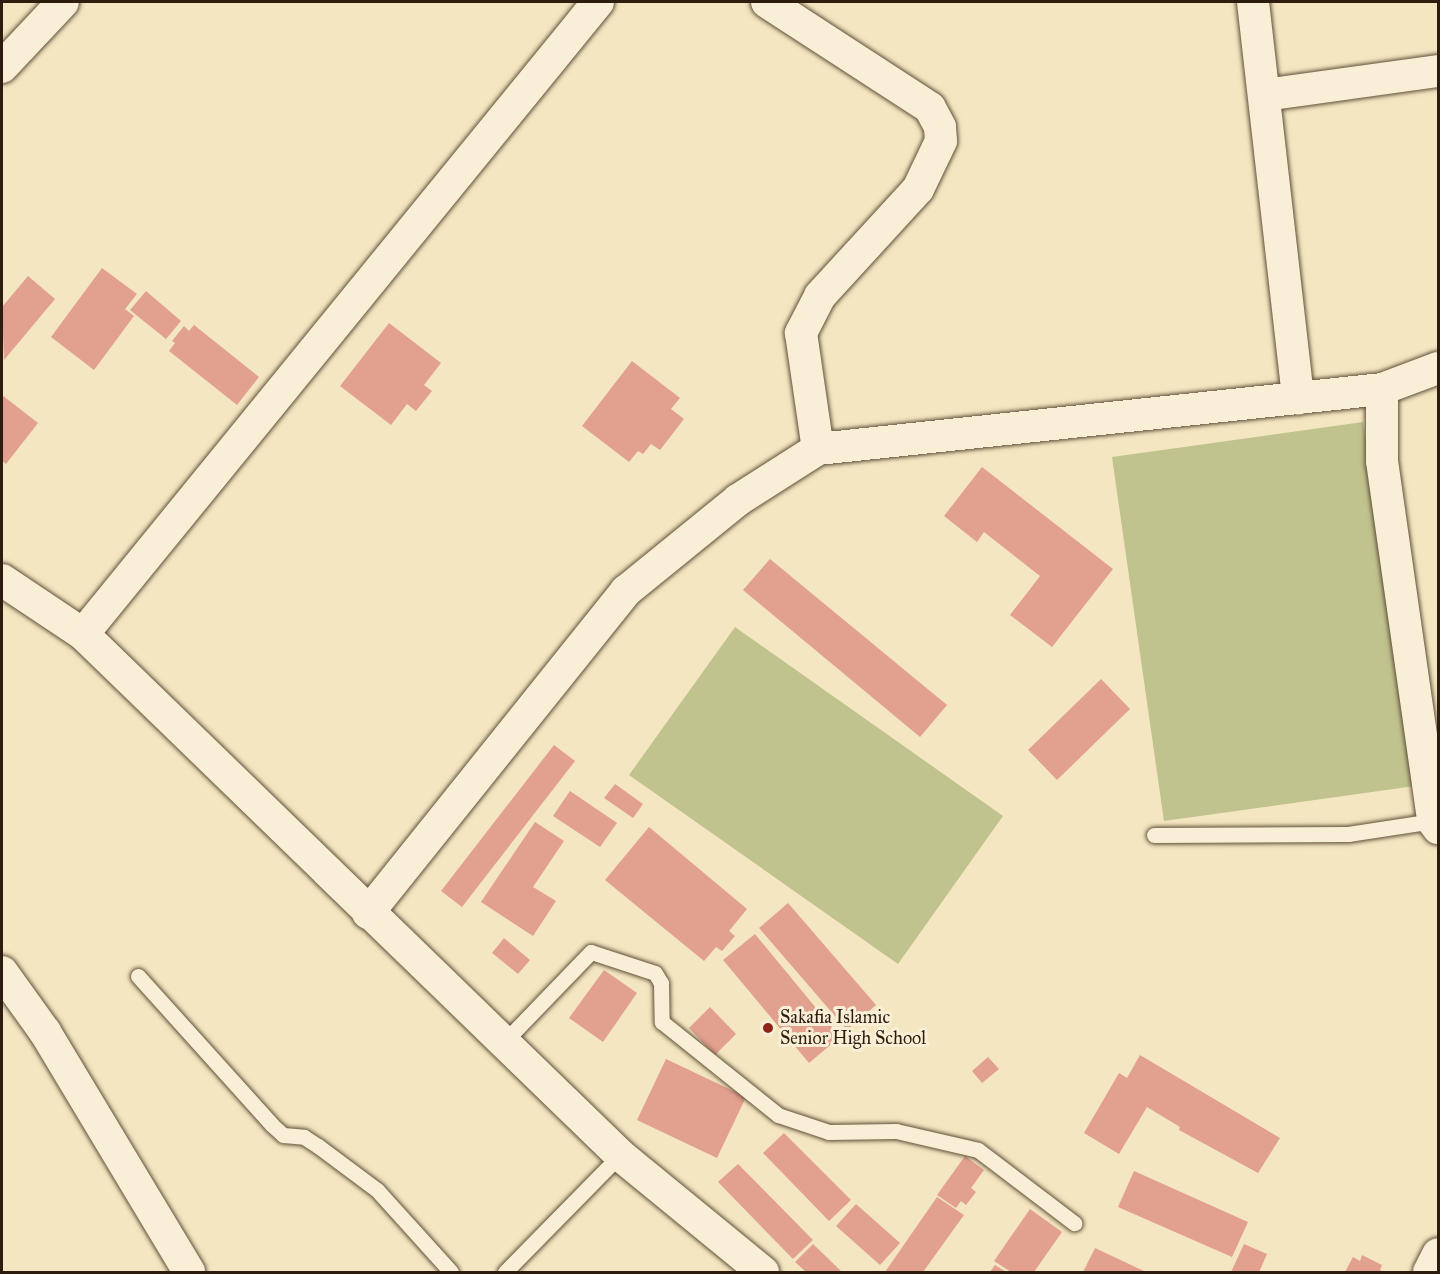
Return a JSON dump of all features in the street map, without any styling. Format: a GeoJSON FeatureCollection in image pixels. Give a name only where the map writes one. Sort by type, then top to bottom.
{"type":"FeatureCollection","features":[{"type":"Feature","properties":{"kind":"street"},"geometry":{"type":"LineString","coordinates":[[2,67],[63,2]]}},
{"type":"Feature","properties":{"kind":"street"},"geometry":{"type":"LineString","coordinates":[[83,634],[597,2]]}},
{"type":"Feature","properties":{"kind":"street"},"geometry":{"type":"LineString","coordinates":[[767,2],[930,108],[940,127],[941,141],[918,189],[820,296],[801,333],[819,449]]}},
{"type":"Feature","properties":{"kind":"street"},"geometry":{"type":"LineString","coordinates":[[1253,2],[1298,398]]}},
{"type":"Feature","properties":{"kind":"street"},"geometry":{"type":"LineString","coordinates":[[1265,95],[1438,71]]}},
{"type":"Feature","properties":{"kind":"street"},"geometry":{"type":"LineString","coordinates":[[368,913],[626,591],[738,500],[819,449],[1383,389],[1438,368]]}},
{"type":"Feature","properties":{"kind":"street"},"geometry":{"type":"LineString","coordinates":[[1383,389],[1382,461],[1436,825]]}},
{"type":"Feature","properties":{"kind":"street"},"geometry":{"type":"LineString","coordinates":[[2,580],[83,634],[620,1155],[763,1272]]}},
{"type":"Feature","properties":{"kind":"street"},"geometry":{"type":"LineString","coordinates":[[2,972],[45,1032],[189,1272]]}},
{"type":"Feature","properties":{"kind":"street"},"geometry":{"type":"LineString","coordinates":[[1429,1272],[1438,1254]]}},
{"type":"Feature","properties":{"kind":"lane"},"geometry":{"type":"LineString","coordinates":[[1154,835],[1348,834],[1436,825]]}},
{"type":"Feature","properties":{"kind":"lane"},"geometry":{"type":"LineString","coordinates":[[504,1042],[591,952],[655,973],[661,983],[662,1022],[778,1115],[829,1132],[896,1131],[978,1150],[1074,1223]]}},
{"type":"Feature","properties":{"kind":"lane"},"geometry":{"type":"LineString","coordinates":[[138,976],[272,1125],[283,1135],[304,1137],[377,1190],[451,1272]]}},
{"type":"Feature","properties":{"kind":"lane"},"geometry":{"type":"LineString","coordinates":[[505,1272],[620,1155]]}},
{"type":"Feature","properties":{"kind":"green space"},"geometry":{"type":"Polygon","coordinates":[[[1363,422],[1415,786],[1164,821],[1112,457],[1363,422]]]}},
{"type":"Feature","properties":{"kind":"green space"},"geometry":{"type":"Polygon","coordinates":[[[735,627],[1003,816],[898,964],[629,775],[735,627]]]}},
{"type":"Feature","properties":{"kind":"building"},"geometry":{"type":"Polygon","coordinates":[[[102,268],[137,294],[125,309],[134,316],[94,370],[51,337],[102,268]]]}},
{"type":"Feature","properties":{"kind":"building"},"geometry":{"type":"Polygon","coordinates":[[[28,276],[55,299],[4,360],[2,307],[28,276]]]}},
{"type":"Feature","properties":{"kind":"building"},"geometry":{"type":"Polygon","coordinates":[[[146,291],[181,321],[166,339],[130,310],[146,291]]]}},
{"type":"Feature","properties":{"kind":"building"},"geometry":{"type":"Polygon","coordinates":[[[389,323],[441,363],[424,385],[432,391],[416,411],[407,404],[391,425],[340,386],[389,323]]]}},
{"type":"Feature","properties":{"kind":"building"},"geometry":{"type":"Polygon","coordinates":[[[194,325],[259,377],[237,405],[169,351],[175,343],[172,341],[184,326],[189,331],[194,325]]]}},
{"type":"Feature","properties":{"kind":"building"},"geometry":{"type":"Polygon","coordinates":[[[632,361],[680,398],[671,409],[684,419],[660,450],[651,444],[643,454],[638,451],[629,462],[582,426],[632,361]]]}},
{"type":"Feature","properties":{"kind":"building"},"geometry":{"type":"Polygon","coordinates":[[[2,395],[38,423],[6,464],[2,461],[2,395]]]}},
{"type":"Feature","properties":{"kind":"building"},"geometry":{"type":"Polygon","coordinates":[[[982,467],[1113,569],[1052,647],[1010,615],[1040,576],[984,532],[977,542],[944,516],[982,467]]]}},
{"type":"Feature","properties":{"kind":"building"},"geometry":{"type":"Polygon","coordinates":[[[770,559],[947,705],[920,737],[743,590],[770,559]]]}},
{"type":"Feature","properties":{"kind":"building"},"geometry":{"type":"Polygon","coordinates":[[[1101,679],[1130,709],[1057,780],[1028,750],[1101,679]]]}},
{"type":"Feature","properties":{"kind":"building"},"geometry":{"type":"Polygon","coordinates":[[[554,745],[575,761],[462,907],[441,891],[554,745]]]}},
{"type":"Feature","properties":{"kind":"building"},"geometry":{"type":"Polygon","coordinates":[[[615,784],[643,804],[633,818],[604,798],[615,784]]]}},
{"type":"Feature","properties":{"kind":"building"},"geometry":{"type":"Polygon","coordinates":[[[570,791],[617,823],[600,847],[553,816],[570,791]]]}},
{"type":"Feature","properties":{"kind":"building"},"geometry":{"type":"Polygon","coordinates":[[[535,822],[564,841],[533,887],[556,901],[533,936],[481,902],[535,822]]]}},
{"type":"Feature","properties":{"kind":"building"},"geometry":{"type":"Polygon","coordinates":[[[649,827],[747,909],[729,931],[735,936],[722,951],[716,947],[704,961],[605,880],[649,827]]]}},
{"type":"Feature","properties":{"kind":"building"},"geometry":{"type":"Polygon","coordinates":[[[788,903],[876,1005],[847,1030],[759,928],[788,903]]]}},
{"type":"Feature","properties":{"kind":"building"},"geometry":{"type":"Polygon","coordinates":[[[755,934],[840,1037],[809,1063],[723,960],[755,934]]]}},
{"type":"Feature","properties":{"kind":"building"},"geometry":{"type":"Polygon","coordinates":[[[504,938],[530,960],[518,974],[492,953],[504,938]]]}},
{"type":"Feature","properties":{"kind":"building"},"geometry":{"type":"Polygon","coordinates":[[[604,970],[637,993],[603,1042],[569,1018],[604,970]]]}},
{"type":"Feature","properties":{"kind":"building"},"geometry":{"type":"Polygon","coordinates":[[[710,1007],[736,1034],[715,1055],[689,1028],[710,1007]]]}},
{"type":"Feature","properties":{"kind":"building"},"geometry":{"type":"Polygon","coordinates":[[[1140,1055],[1280,1138],[1258,1173],[1179,1130],[1180,1127],[1147,1107],[1119,1154],[1084,1133],[1119,1073],[1127,1078],[1140,1055]]]}},
{"type":"Feature","properties":{"kind":"building"},"geometry":{"type":"Polygon","coordinates":[[[988,1057],[999,1069],[982,1083],[972,1071],[988,1057]]]}},
{"type":"Feature","properties":{"kind":"building"},"geometry":{"type":"Polygon","coordinates":[[[666,1059],[746,1097],[717,1158],[637,1120],[666,1059]]]}},
{"type":"Feature","properties":{"kind":"building"},"geometry":{"type":"Polygon","coordinates":[[[784,1133],[851,1200],[829,1221],[763,1153],[784,1133]]]}},
{"type":"Feature","properties":{"kind":"building"},"geometry":{"type":"Polygon","coordinates":[[[965,1156],[984,1170],[971,1188],[976,1192],[966,1205],[961,1201],[956,1208],[937,1195],[965,1156]]]}},
{"type":"Feature","properties":{"kind":"building"},"geometry":{"type":"Polygon","coordinates":[[[738,1164],[813,1240],[793,1259],[718,1182],[738,1164]]]}},
{"type":"Feature","properties":{"kind":"building"},"geometry":{"type":"Polygon","coordinates":[[[1134,1171],[1248,1222],[1232,1257],[1118,1207],[1134,1171]]]}},
{"type":"Feature","properties":{"kind":"building"},"geometry":{"type":"Polygon","coordinates":[[[937,1197],[964,1215],[923,1272],[885,1272],[937,1197]]]}},
{"type":"Feature","properties":{"kind":"building"},"geometry":{"type":"Polygon","coordinates":[[[856,1204],[900,1243],[880,1265],[836,1226],[856,1204]]]}},
{"type":"Feature","properties":{"kind":"building"},"geometry":{"type":"Polygon","coordinates":[[[1030,1209],[1062,1232],[1034,1272],[1011,1272],[994,1261],[1030,1209]]]}},
{"type":"Feature","properties":{"kind":"building"},"geometry":{"type":"Polygon","coordinates":[[[813,1244],[842,1272],[806,1272],[795,1262],[813,1244]]]}},
{"type":"Feature","properties":{"kind":"building"},"geometry":{"type":"Polygon","coordinates":[[[1244,1244],[1267,1254],[1259,1272],[1231,1272],[1244,1244]]]}},
{"type":"Feature","properties":{"kind":"building"},"geometry":{"type":"Polygon","coordinates":[[[1095,1248],[1146,1272],[1083,1272],[1095,1248]]]}},
{"type":"Feature","properties":{"kind":"building"},"geometry":{"type":"Polygon","coordinates":[[[1362,1255],[1382,1265],[1380,1270],[1384,1272],[1345,1272],[1353,1257],[1360,1261],[1362,1255]]]}},
{"type":"Feature","properties":{"kind":"building"},"geometry":{"type":"Polygon","coordinates":[[[995,1265],[1006,1272],[990,1272],[995,1265]]]}},
{"type":"Feature","properties":{"kind":"place","name":"Sakafia Islamic Senior High School"},"geometry":{"type":"Point","coordinates":[768,1028]}}]}
